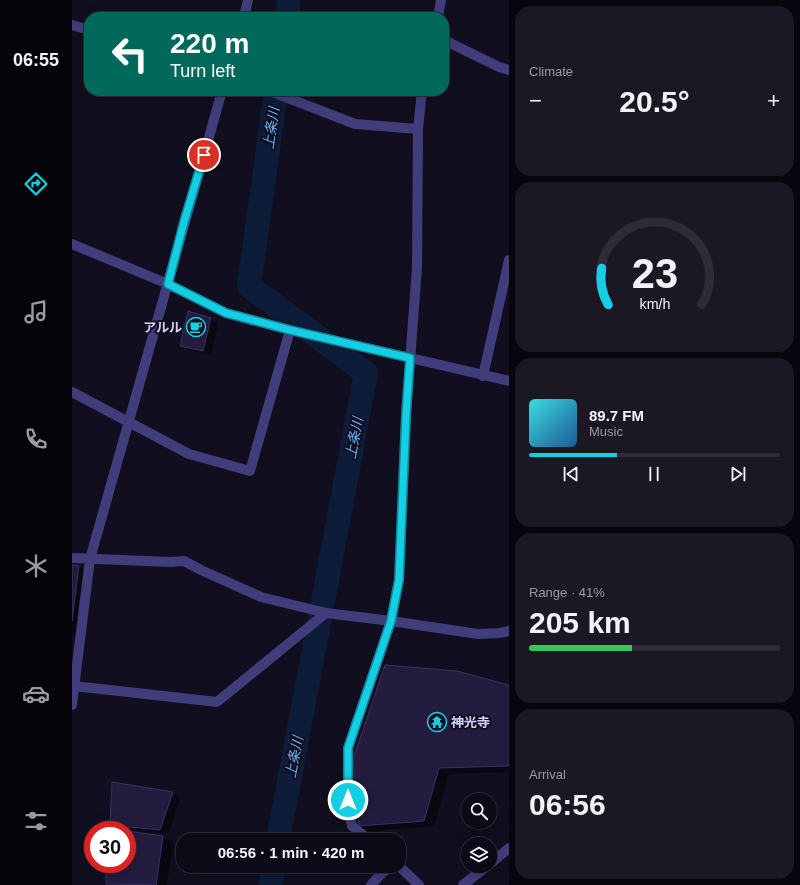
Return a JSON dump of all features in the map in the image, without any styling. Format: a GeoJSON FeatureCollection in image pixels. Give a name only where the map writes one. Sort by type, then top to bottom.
{"type":"FeatureCollection","features":[{"type":"Feature","properties":{"kind":"street"},"geometry":{"type":"LineString","coordinates":[[245,12],[248,0]]}},
{"type":"Feature","properties":{"kind":"street"},"geometry":{"type":"LineString","coordinates":[[439,12],[441,0]]}},
{"type":"Feature","properties":{"kind":"street"},"geometry":{"type":"LineString","coordinates":[[72,25],[84,29]]}},
{"type":"Feature","properties":{"kind":"street"},"geometry":{"type":"LineString","coordinates":[[449,42],[499,67],[509,70]]}},
{"type":"Feature","properties":{"kind":"street"},"geometry":{"type":"LineString","coordinates":[[72,705],[90,559],[221,96]]}},
{"type":"Feature","properties":{"kind":"street"},"geometry":{"type":"LineString","coordinates":[[283,96],[355,124],[418,129]]}},
{"type":"Feature","properties":{"kind":"street"},"geometry":{"type":"LineString","coordinates":[[360,833],[352,826],[348,809],[348,748],[391,621],[399,580],[406,416],[417,268],[418,129],[421,96]]}},
{"type":"Feature","properties":{"kind":"street"},"geometry":{"type":"LineString","coordinates":[[72,244],[168,284],[226,313],[290,330],[509,381]]}},
{"type":"Feature","properties":{"kind":"street"},"geometry":{"type":"LineString","coordinates":[[483,376],[509,260]]}},
{"type":"Feature","properties":{"kind":"street"},"geometry":{"type":"LineString","coordinates":[[72,392],[189,454],[250,471],[290,330]]}},
{"type":"Feature","properties":{"kind":"street"},"geometry":{"type":"LineString","coordinates":[[72,558],[171,562],[184,561],[261,596],[326,613],[478,634],[509,631]]}},
{"type":"Feature","properties":{"kind":"street"},"geometry":{"type":"LineString","coordinates":[[74,686],[217,702],[326,613]]}},
{"type":"Feature","properties":{"kind":"street"},"geometry":{"type":"LineString","coordinates":[[497,859],[509,851]]}},
{"type":"Feature","properties":{"kind":"street"},"geometry":{"type":"LineString","coordinates":[[371,885],[382,873]]}},
{"type":"Feature","properties":{"kind":"street"},"geometry":{"type":"LineString","coordinates":[[406,873],[419,885]]}},
{"type":"Feature","properties":{"kind":"street"},"geometry":{"type":"LineString","coordinates":[[463,885],[478,873]]}},
{"type":"Feature","properties":{"kind":"building"},"geometry":{"type":"Polygon","coordinates":[[[188,311],[211,318],[203,351],[180,346],[188,311]]]}},
{"type":"Feature","properties":{"kind":"building"},"geometry":{"type":"Polygon","coordinates":[[[72,565],[79,566],[72,621],[72,565]]]}},
{"type":"Feature","properties":{"kind":"building","name":"神光寺"},"geometry":{"type":"Polygon","coordinates":[[[385,665],[457,671],[509,685],[509,766],[439,768],[424,821],[359,826],[353,759],[385,665]]]}},
{"type":"Feature","properties":{"kind":"building"},"geometry":{"type":"Polygon","coordinates":[[[112,782],[173,792],[160,830],[136,828],[136,821],[110,821],[112,782]]]}},
{"type":"Feature","properties":{"kind":"building"},"geometry":{"type":"Polygon","coordinates":[[[136,832],[163,836],[156,885],[106,884],[106,873],[136,873],[136,832]]]}},
{"type":"Feature","properties":{"kind":"waterway","name":"上条川"},"geometry":{"type":"LineString","coordinates":[[288,12],[289,0]]}},
{"type":"Feature","properties":{"kind":"waterway","name":"上条川"},"geometry":{"type":"LineString","coordinates":[[275,96],[249,286],[366,373],[279,833]]}},
{"type":"Feature","properties":{"kind":"waterway","name":"上条川"},"geometry":{"type":"LineString","coordinates":[[270,885],[273,873]]}},
{"type":"Feature","properties":{"kind":"place","name":"アルル"},"geometry":{"type":"Point","coordinates":[196,327]}},
{"type":"Feature","properties":{"kind":"place","name":"神光寺"},"geometry":{"type":"Point","coordinates":[437,722]}},
{"type":"Feature","properties":{"kind":"route"},"geometry":{"type":"LineString","coordinates":[[204,155],[184,222],[168,284],[226,313],[290,330],[410,358],[399,580],[391,621],[348,748],[348,800]]}}]}
